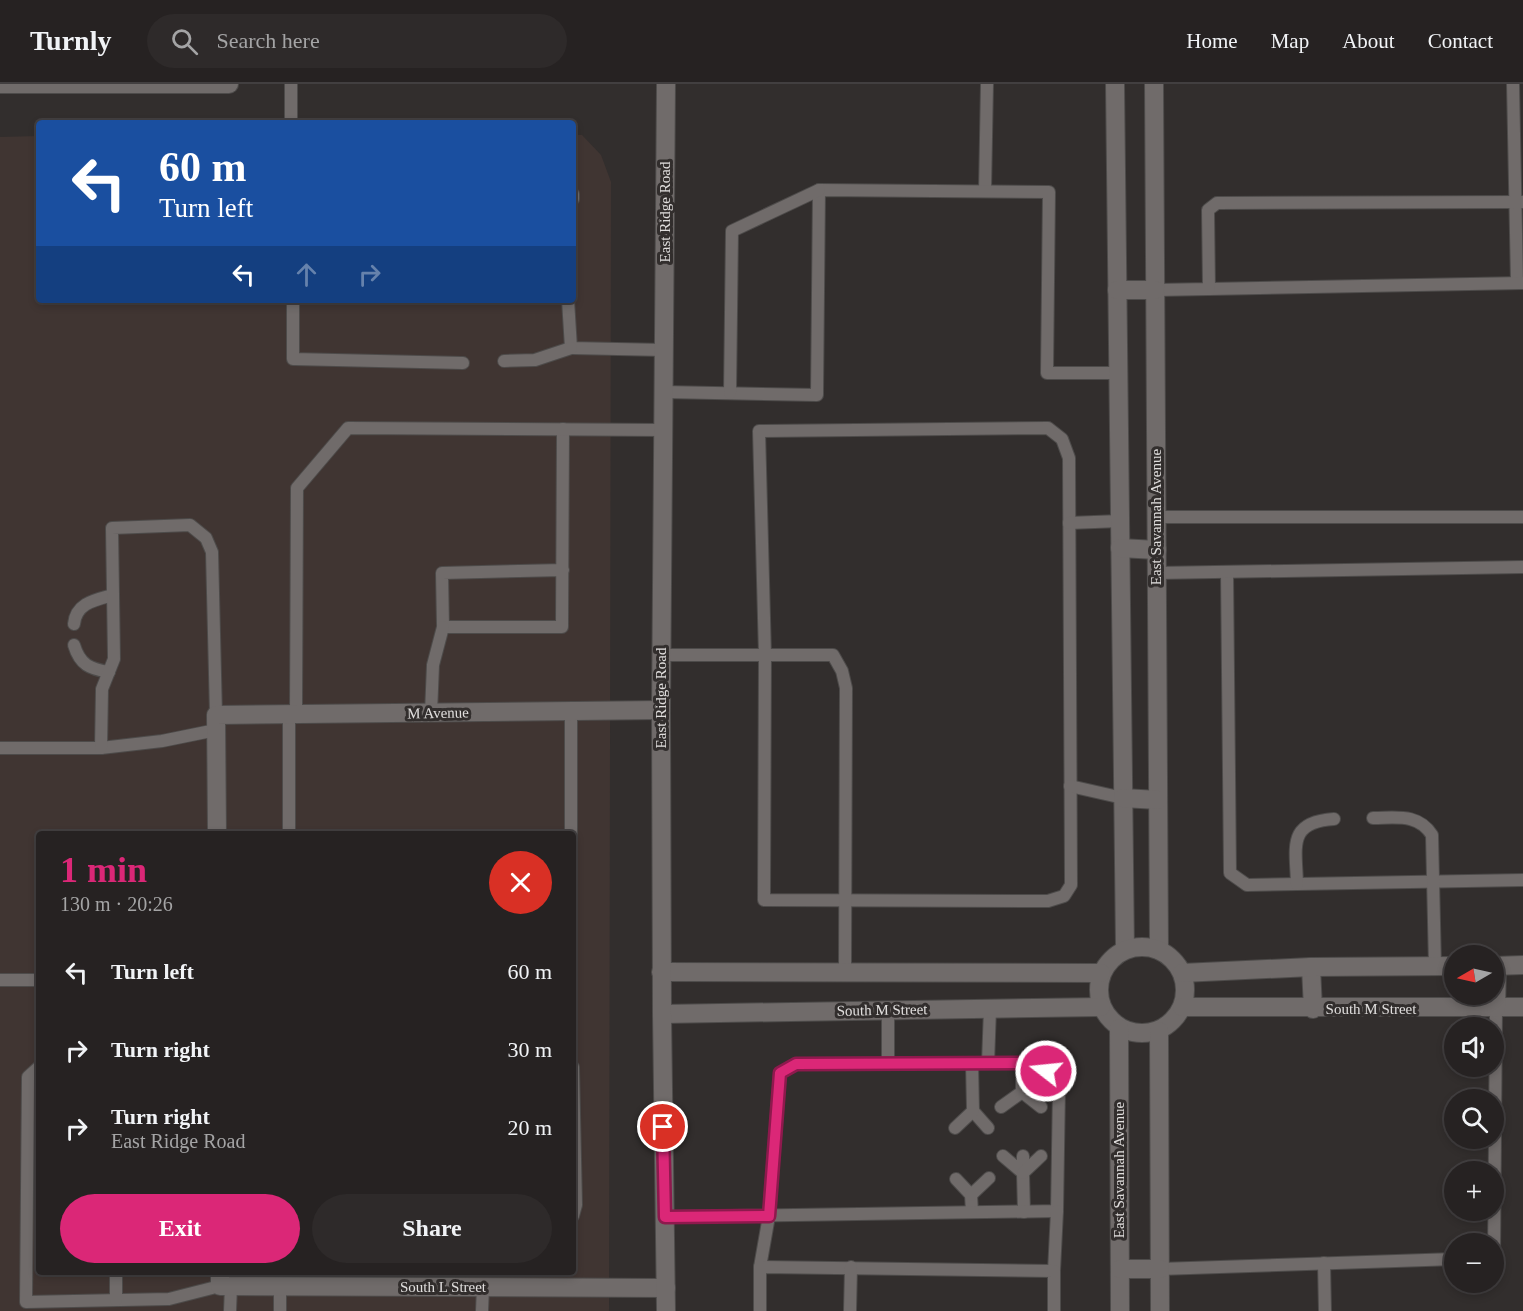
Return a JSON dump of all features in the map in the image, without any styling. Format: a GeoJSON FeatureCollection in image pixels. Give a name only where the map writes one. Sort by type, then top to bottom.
{"type":"FeatureCollection","features":[{"type":"Feature","properties":{"kind":"street"},"geometry":{"type":"LineString","coordinates":[[0,84],[230,84]]}},
{"type":"Feature","properties":{"kind":"street","name":"East Ridge Road"},"geometry":{"type":"LineString","coordinates":[[666,84],[661,655],[666,1311]]}},
{"type":"Feature","properties":{"kind":"street"},"geometry":{"type":"LineString","coordinates":[[1115,84],[1125,950]]}},
{"type":"Feature","properties":{"kind":"street","name":"East Savannah Avenue"},"geometry":{"type":"LineString","coordinates":[[1154,84],[1159,950]]}},
{"type":"Feature","properties":{"kind":"street"},"geometry":{"type":"LineString","coordinates":[[1117,290],[1155,290]]}},
{"type":"Feature","properties":{"kind":"street"},"geometry":{"type":"LineString","coordinates":[[1120,548],[1156,550]]}},
{"type":"Feature","properties":{"kind":"street","name":"M Avenue"},"geometry":{"type":"LineString","coordinates":[[216,723],[292,714],[661,710]]}},
{"type":"Feature","properties":{"kind":"street"},"geometry":{"type":"LineString","coordinates":[[216,723],[217,831]]}},
{"type":"Feature","properties":{"kind":"street"},"geometry":{"type":"LineString","coordinates":[[1124,798],[1158,800]]}},
{"type":"Feature","properties":{"kind":"street"},"geometry":{"type":"LineString","coordinates":[[1142,946],[1159,950],[1173,959],[1182,974],[1186,990],[1182,1007],[1173,1021],[1159,1031],[1145,1034],[1119,1028],[1101,1007],[1098,990],[1101,973],[1111,959],[1125,950],[1142,946]]}},
{"type":"Feature","properties":{"kind":"street"},"geometry":{"type":"LineString","coordinates":[[1504,966],[1523,965]]}},
{"type":"Feature","properties":{"kind":"street"},"geometry":{"type":"LineString","coordinates":[[1182,974],[1311,967],[1444,966]]}},
{"type":"Feature","properties":{"kind":"street"},"geometry":{"type":"LineString","coordinates":[[1311,967],[1313,1009]]}},
{"type":"Feature","properties":{"kind":"street"},"geometry":{"type":"LineString","coordinates":[[662,972],[1101,973]]}},
{"type":"Feature","properties":{"kind":"street","name":"South M Street"},"geometry":{"type":"LineString","coordinates":[[662,1014],[1101,1007]]}},
{"type":"Feature","properties":{"kind":"street","name":"South M Street"},"geometry":{"type":"LineString","coordinates":[[1182,1007],[1313,1009],[1523,1007]]}},
{"type":"Feature","properties":{"kind":"street","name":"East Savannah Avenue"},"geometry":{"type":"LineString","coordinates":[[1119,1028],[1120,1311]]}},
{"type":"Feature","properties":{"kind":"street"},"geometry":{"type":"LineString","coordinates":[[1159,1031],[1160,1311]]}},
{"type":"Feature","properties":{"kind":"street"},"geometry":{"type":"LineString","coordinates":[[1120,1269],[1160,1269]]}},
{"type":"Feature","properties":{"kind":"street","name":"South L Street"},"geometry":{"type":"LineString","coordinates":[[223,1281],[280,1286],[330,1279],[417,1279],[483,1287],[666,1288]]}},
{"type":"Feature","properties":{"kind":"lane"},"geometry":{"type":"LineString","coordinates":[[291,84],[291,120]]}},
{"type":"Feature","properties":{"kind":"lane"},"geometry":{"type":"LineString","coordinates":[[985,191],[987,84]]}},
{"type":"Feature","properties":{"kind":"lane"},"geometry":{"type":"LineString","coordinates":[[1155,290],[1520,283],[1519,202],[1513,84]]}},
{"type":"Feature","properties":{"kind":"lane"},"geometry":{"type":"LineString","coordinates":[[664,392],[817,394],[819,190]]}},
{"type":"Feature","properties":{"kind":"lane"},"geometry":{"type":"LineString","coordinates":[[730,393],[732,231],[819,190],[1049,192],[1047,373],[1118,373]]}},
{"type":"Feature","properties":{"kind":"lane"},"geometry":{"type":"LineString","coordinates":[[1209,289],[1208,210],[1217,203],[1519,202]]}},
{"type":"Feature","properties":{"kind":"lane"},"geometry":{"type":"LineString","coordinates":[[293,303],[293,359],[463,363]]}},
{"type":"Feature","properties":{"kind":"lane"},"geometry":{"type":"LineString","coordinates":[[568,303],[571,348]]}},
{"type":"Feature","properties":{"kind":"lane"},"geometry":{"type":"LineString","coordinates":[[504,361],[535,360],[571,348],[664,351]]}},
{"type":"Feature","properties":{"kind":"lane"},"geometry":{"type":"LineString","coordinates":[[289,831],[297,488],[348,428],[663,430]]}},
{"type":"Feature","properties":{"kind":"lane"},"geometry":{"type":"LineString","coordinates":[[1048,428],[1062,439],[1069,458],[1069,523],[1071,885],[1064,896],[1048,901],[764,900],[765,655],[759,431],[1048,428]]}},
{"type":"Feature","properties":{"kind":"lane"},"geometry":{"type":"LineString","coordinates":[[443,627],[562,627],[563,429]]}},
{"type":"Feature","properties":{"kind":"lane"},"geometry":{"type":"LineString","coordinates":[[1156,517],[1523,517]]}},
{"type":"Feature","properties":{"kind":"lane"},"geometry":{"type":"LineString","coordinates":[[1069,523],[1120,521]]}},
{"type":"Feature","properties":{"kind":"lane"},"geometry":{"type":"LineString","coordinates":[[0,748],[101,748],[162,741],[216,723],[212,552],[206,538],[190,525],[111,528],[114,659],[102,689],[101,748]]}},
{"type":"Feature","properties":{"kind":"lane"},"geometry":{"type":"LineString","coordinates":[[1156,573],[1523,567]]}},
{"type":"Feature","properties":{"kind":"lane"},"geometry":{"type":"LineString","coordinates":[[431,713],[433,665],[443,627],[442,573],[563,570]]}},
{"type":"Feature","properties":{"kind":"lane"},"geometry":{"type":"LineString","coordinates":[[1227,572],[1230,873],[1247,885],[1523,880]]}},
{"type":"Feature","properties":{"kind":"lane"},"geometry":{"type":"LineString","coordinates":[[74,624],[75,615],[87,602],[113,595]]}},
{"type":"Feature","properties":{"kind":"lane"},"geometry":{"type":"LineString","coordinates":[[75,645],[78,659],[90,669],[109,672]]}},
{"type":"Feature","properties":{"kind":"lane"},"geometry":{"type":"LineString","coordinates":[[661,655],[833,655],[842,671],[846,688],[845,973]]}},
{"type":"Feature","properties":{"kind":"lane"},"geometry":{"type":"LineString","coordinates":[[571,711],[571,831]]}},
{"type":"Feature","properties":{"kind":"lane"},"geometry":{"type":"LineString","coordinates":[[1070,786],[1124,798]]}},
{"type":"Feature","properties":{"kind":"lane"},"geometry":{"type":"LineString","coordinates":[[1373,819],[1414,818],[1426,825],[1432,835],[1434,966]]}},
{"type":"Feature","properties":{"kind":"lane"},"geometry":{"type":"LineString","coordinates":[[1297,884],[1296,840],[1303,827],[1315,820],[1334,819]]}},
{"type":"Feature","properties":{"kind":"lane"},"geometry":{"type":"LineString","coordinates":[[0,980],[36,980]]}},
{"type":"Feature","properties":{"kind":"lane"},"geometry":{"type":"LineString","coordinates":[[1494,1233],[1496,1008]]}},
{"type":"Feature","properties":{"kind":"lane"},"geometry":{"type":"LineString","coordinates":[[988,1063],[990,1009]]}},
{"type":"Feature","properties":{"kind":"lane"},"geometry":{"type":"LineString","coordinates":[[888,1010],[888,1064]]}},
{"type":"Feature","properties":{"kind":"lane"},"geometry":{"type":"LineString","coordinates":[[971,1129],[972,1063]]}},
{"type":"Feature","properties":{"kind":"lane"},"geometry":{"type":"LineString","coordinates":[[1022,1106],[1023,1063]]}},
{"type":"Feature","properties":{"kind":"lane"},"geometry":{"type":"LineString","coordinates":[[760,1311],[760,1268],[769,1216],[780,1073],[796,1064],[1032,1063],[1046,1071],[1059,1089],[1054,1311]]}},
{"type":"Feature","properties":{"kind":"lane"},"geometry":{"type":"LineString","coordinates":[[36,1070],[28,1077],[26,1307],[116,1300],[169,1299],[223,1281],[230,1311]]}},
{"type":"Feature","properties":{"kind":"lane"},"geometry":{"type":"LineString","coordinates":[[1001,1107],[1022,1092]]}},
{"type":"Feature","properties":{"kind":"lane"},"geometry":{"type":"LineString","coordinates":[[1022,1092],[1041,1107]]}},
{"type":"Feature","properties":{"kind":"lane"},"geometry":{"type":"LineString","coordinates":[[973,1111],[988,1128]]}},
{"type":"Feature","properties":{"kind":"lane"},"geometry":{"type":"LineString","coordinates":[[955,1128],[973,1111]]}},
{"type":"Feature","properties":{"kind":"lane"},"geometry":{"type":"LineString","coordinates":[[1003,1156],[1023,1173]]}},
{"type":"Feature","properties":{"kind":"lane"},"geometry":{"type":"LineString","coordinates":[[1023,1156],[1024,1212]]}},
{"type":"Feature","properties":{"kind":"lane"},"geometry":{"type":"LineString","coordinates":[[1023,1173],[1041,1156]]}},
{"type":"Feature","properties":{"kind":"lane"},"geometry":{"type":"LineString","coordinates":[[972,1178],[972,1212]]}},
{"type":"Feature","properties":{"kind":"lane"},"geometry":{"type":"LineString","coordinates":[[971,1195],[989,1178]]}},
{"type":"Feature","properties":{"kind":"lane"},"geometry":{"type":"LineString","coordinates":[[956,1179],[971,1195]]}},
{"type":"Feature","properties":{"kind":"lane"},"geometry":{"type":"LineString","coordinates":[[665,1217],[1057,1211]]}},
{"type":"Feature","properties":{"kind":"lane"},"geometry":{"type":"LineString","coordinates":[[1160,1269],[1444,1259]]}},
{"type":"Feature","properties":{"kind":"lane"},"geometry":{"type":"LineString","coordinates":[[1324,1263],[1325,1311]]}},
{"type":"Feature","properties":{"kind":"lane"},"geometry":{"type":"LineString","coordinates":[[760,1268],[851,1267],[1054,1271]]}},
{"type":"Feature","properties":{"kind":"lane"},"geometry":{"type":"LineString","coordinates":[[850,1311],[851,1267]]}},
{"type":"Feature","properties":{"kind":"lane"},"geometry":{"type":"LineString","coordinates":[[116,1275],[116,1300]]}},
{"type":"Feature","properties":{"kind":"lane"},"geometry":{"type":"LineString","coordinates":[[280,1286],[280,1311]]}},
{"type":"Feature","properties":{"kind":"lane"},"geometry":{"type":"LineString","coordinates":[[482,1311],[483,1287]]}},
{"type":"Feature","properties":{"kind":"shaded area"},"geometry":{"type":"Polygon","coordinates":[[[576,135],[582,135],[601,155],[611,182],[609,1311],[0,1311],[0,137],[36,136],[36,303],[576,303],[576,135]]]}},
{"type":"Feature","properties":{"kind":"route"},"geometry":{"type":"LineString","coordinates":[[663,1127],[665,1217],[769,1216],[780,1073],[796,1064],[1032,1063],[1046,1071]]}}]}
